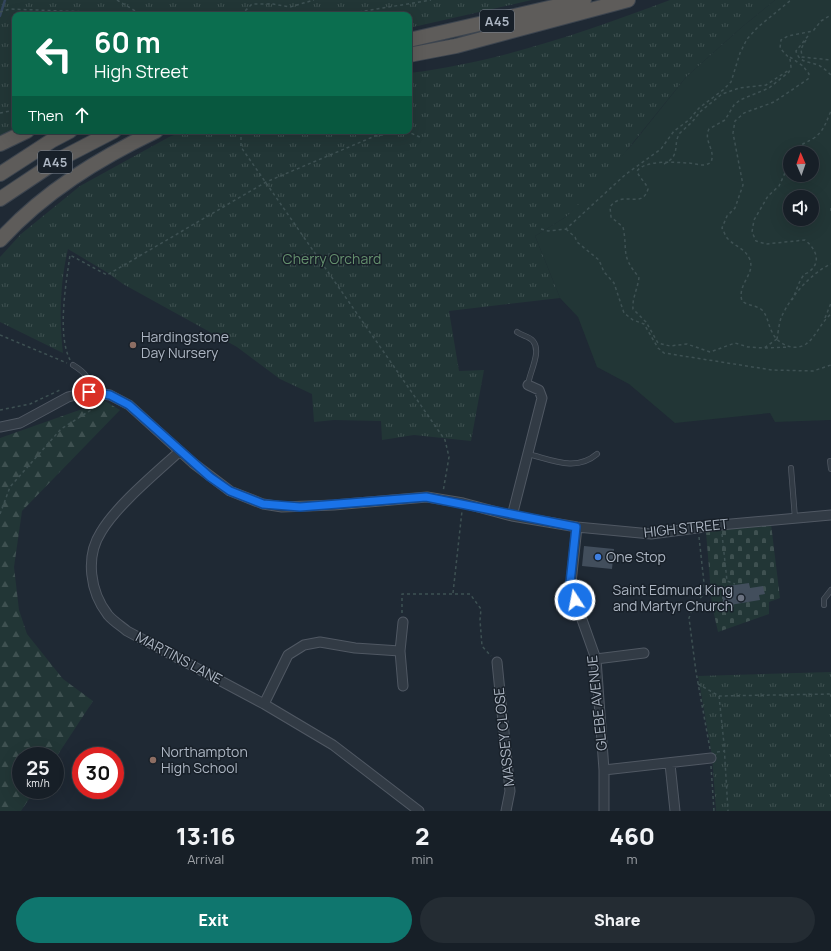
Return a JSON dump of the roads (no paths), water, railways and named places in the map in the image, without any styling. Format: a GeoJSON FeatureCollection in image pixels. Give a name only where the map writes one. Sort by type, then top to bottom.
{"type":"FeatureCollection","features":[{"type":"Feature","properties":{"kind":"highway","name":"A45"},"geometry":{"type":"LineString","coordinates":[[412,39],[584,0]]}},
{"type":"Feature","properties":{"kind":"highway","name":"A45"},"geometry":{"type":"LineString","coordinates":[[412,54],[456,46],[628,0]]}},
{"type":"Feature","properties":{"kind":"highway"},"geometry":{"type":"LineString","coordinates":[[0,144],[21,134]]}},
{"type":"Feature","properties":{"kind":"highway","name":"A45"},"geometry":{"type":"LineString","coordinates":[[0,174],[65,134]]}},
{"type":"Feature","properties":{"kind":"highway","name":"A45"},"geometry":{"type":"LineString","coordinates":[[0,199],[60,158],[108,134]]}},
{"type":"Feature","properties":{"kind":"highway"},"geometry":{"type":"LineString","coordinates":[[0,240],[57,187],[121,148],[150,134]]}},
{"type":"Feature","properties":{"kind":"street"},"geometry":{"type":"LineString","coordinates":[[512,516],[542,398],[539,390],[528,385]]}},
{"type":"Feature","properties":{"kind":"street","name":"HIGH STREET"},"geometry":{"type":"LineString","coordinates":[[90,396],[110,395],[129,405],[210,477],[230,491],[263,504],[300,507],[426,497],[512,516],[576,527],[651,534],[698,527],[831,515]]}},
{"type":"Feature","properties":{"kind":"street"},"geometry":{"type":"LineString","coordinates":[[0,427],[20,423],[68,397],[90,396]]}},
{"type":"Feature","properties":{"kind":"street","name":"MARTINS LANE"},"geometry":{"type":"LineString","coordinates":[[180,450],[117,511],[100,533],[91,558],[92,581],[98,598],[109,616],[127,631],[264,704],[333,745],[420,811]]}},
{"type":"Feature","properties":{"kind":"street","name":"GLEBE AVENUE"},"geometry":{"type":"LineString","coordinates":[[576,527],[570,583],[596,659],[604,770],[604,811]]}},
{"type":"Feature","properties":{"kind":"street"},"geometry":{"type":"LineString","coordinates":[[402,622],[400,651],[403,686]]}},
{"type":"Feature","properties":{"kind":"street"},"geometry":{"type":"LineString","coordinates":[[264,704],[288,655],[304,645],[320,642],[355,648],[400,651]]}},
{"type":"Feature","properties":{"kind":"street"},"geometry":{"type":"LineString","coordinates":[[596,659],[644,653]]}},
{"type":"Feature","properties":{"kind":"street","name":"MASSEY CLOSE"},"geometry":{"type":"LineString","coordinates":[[496,662],[510,791],[506,811]]}},
{"type":"Feature","properties":{"kind":"street"},"geometry":{"type":"LineString","coordinates":[[604,770],[670,764],[711,758]]}},
{"type":"Feature","properties":{"kind":"street"},"geometry":{"type":"LineString","coordinates":[[670,764],[675,811]]}},
{"type":"Feature","properties":{"kind":"lane"},"geometry":{"type":"LineString","coordinates":[[517,332],[530,338],[536,347],[535,364],[530,375],[528,385]]}},
{"type":"Feature","properties":{"kind":"lane"},"geometry":{"type":"LineString","coordinates":[[73,366],[86,374],[89,382],[90,396]]}},
{"type":"Feature","properties":{"kind":"lane"},"geometry":{"type":"LineString","coordinates":[[528,454],[564,463],[578,464],[588,462],[597,454]]}},
{"type":"Feature","properties":{"kind":"lane"},"geometry":{"type":"LineString","coordinates":[[830,462],[831,468]]}},
{"type":"Feature","properties":{"kind":"lane"},"geometry":{"type":"LineString","coordinates":[[791,468],[795,518]]}},
{"type":"Feature","properties":{"kind":"lane"},"geometry":{"type":"LineString","coordinates":[[824,605],[824,599],[831,590]]}},
{"type":"Feature","properties":{"kind":"waterway"},"geometry":{"type":"LineString","coordinates":[[0,16],[5,0]]}},
{"type":"Feature","properties":{"kind":"place","name":"Hardingstone Day Nursery"},"geometry":{"type":"Point","coordinates":[133,345]}},
{"type":"Feature","properties":{"kind":"place","name":"One Stop"},"geometry":{"type":"Point","coordinates":[598,557]}},
{"type":"Feature","properties":{"kind":"place","name":"Saint Edmund King and Martyr Church"},"geometry":{"type":"Point","coordinates":[741,598]}},
{"type":"Feature","properties":{"kind":"place","name":"Northampton High School"},"geometry":{"type":"Point","coordinates":[153,760]}},
{"type":"Feature","properties":{"kind":"park label","name":"Cherry Orchard"},"geometry":{"type":"Point","coordinates":[332,259]}}]}
